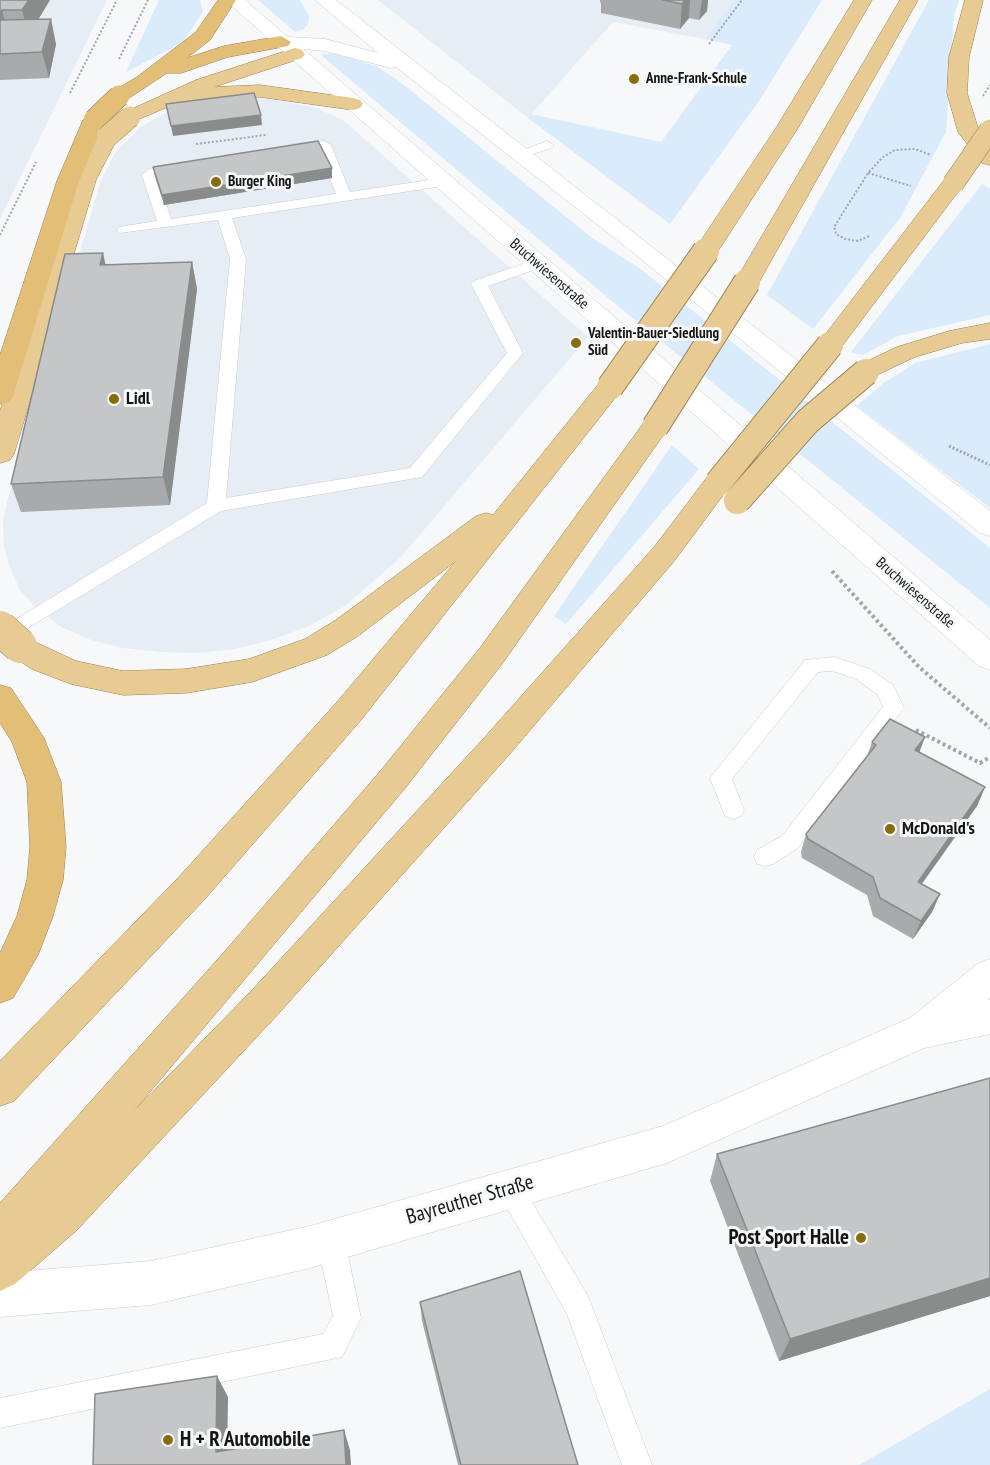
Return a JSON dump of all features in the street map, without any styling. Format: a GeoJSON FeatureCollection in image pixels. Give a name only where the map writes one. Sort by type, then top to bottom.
{"type":"FeatureCollection","features":[{"type":"Feature","properties":{"kind":"highway"},"geometry":{"type":"LineString","coordinates":[[0,1088],[223,853],[349,711],[531,489],[610,387],[706,251],[787,128],[863,0]]}},
{"type":"Feature","properties":{"kind":"highway"},"geometry":{"type":"LineString","coordinates":[[0,1269],[239,961],[394,778],[491,656],[655,427],[747,282],[909,0]]}},
{"type":"Feature","properties":{"kind":"highway"},"geometry":{"type":"LineString","coordinates":[[974,0],[959,57],[957,93],[969,132],[990,158]]}},
{"type":"Feature","properties":{"kind":"highway"},"geometry":{"type":"LineString","coordinates":[[0,396],[68,181],[119,96],[144,81],[203,36],[235,3]]}},
{"type":"Feature","properties":{"kind":"highway"},"geometry":{"type":"LineString","coordinates":[[144,81],[216,55],[296,46]]}},
{"type":"Feature","properties":{"kind":"highway"},"geometry":{"type":"LineString","coordinates":[[100,129],[296,46]]}},
{"type":"Feature","properties":{"kind":"highway"},"geometry":{"type":"LineString","coordinates":[[170,99],[227,92],[260,91],[353,104]]}},
{"type":"Feature","properties":{"kind":"highway"},"geometry":{"type":"LineString","coordinates":[[0,454],[100,129]]}},
{"type":"Feature","properties":{"kind":"highway"},"geometry":{"type":"LineString","coordinates":[[728,492],[830,345],[953,184],[990,130]]}},
{"type":"Feature","properties":{"kind":"highway"},"geometry":{"type":"LineString","coordinates":[[0,1235],[48,1205],[267,1000],[496,747],[664,553],[728,492],[866,372],[906,352],[958,336],[990,331]]}},
{"type":"Feature","properties":{"kind":"highway"},"geometry":{"type":"LineString","coordinates":[[7,637],[43,661],[71,672],[123,683],[186,681],[252,670],[316,646],[347,628],[531,489]]}},
{"type":"Feature","properties":{"kind":"highway"},"geometry":{"type":"LineString","coordinates":[[0,697],[27,738],[44,782],[48,847],[45,880],[35,916],[19,955],[0,986]]}},
{"type":"Feature","properties":{"kind":"main road","name":"Bruchwiesenstraße"},"geometry":{"type":"LineString","coordinates":[[235,3],[296,46],[353,104],[990,658]]}},
{"type":"Feature","properties":{"kind":"main road"},"geometry":{"type":"LineString","coordinates":[[296,46],[327,25],[329,4]]}},
{"type":"Feature","properties":{"kind":"main road"},"geometry":{"type":"LineString","coordinates":[[329,4],[634,242],[990,526]]}},
{"type":"Feature","properties":{"kind":"main road"},"geometry":{"type":"LineString","coordinates":[[296,46],[367,54],[407,67]]}},
{"type":"Feature","properties":{"kind":"main road","name":"Bayreuther Straße"},"geometry":{"type":"LineString","coordinates":[[919,1032],[990,976]]}},
{"type":"Feature","properties":{"kind":"main road","name":"Bayreuther Straße"},"geometry":{"type":"LineString","coordinates":[[0,1295],[152,1283],[331,1241],[667,1144],[919,1032],[990,1017]]}},
{"type":"Feature","properties":{"kind":"lane"},"geometry":{"type":"LineString","coordinates":[[281,150],[324,145],[345,197]]}},
{"type":"Feature","properties":{"kind":"lane"},"geometry":{"type":"LineString","coordinates":[[519,154],[547,145]]}},
{"type":"Feature","properties":{"kind":"lane"},"geometry":{"type":"LineString","coordinates":[[165,224],[149,175],[154,172],[200,164]]}},
{"type":"Feature","properties":{"kind":"lane"},"geometry":{"type":"LineString","coordinates":[[124,230],[443,182]]}},
{"type":"Feature","properties":{"kind":"lane"},"geometry":{"type":"LineString","coordinates":[[216,506],[238,259],[224,215]]}},
{"type":"Feature","properties":{"kind":"lane"},"geometry":{"type":"LineString","coordinates":[[7,637],[216,506],[416,473],[515,353],[479,284],[537,264]]}},
{"type":"Feature","properties":{"kind":"lane"},"geometry":{"type":"LineString","coordinates":[[733,810],[721,778],[812,665],[834,664],[863,674],[886,690],[894,708],[790,842],[765,857]]}},
{"type":"Feature","properties":{"kind":"lane"},"geometry":{"type":"LineString","coordinates":[[509,1188],[578,1306],[637,1465]]}},
{"type":"Feature","properties":{"kind":"lane"},"geometry":{"type":"LineString","coordinates":[[0,1413],[332,1347],[347,1318],[331,1241]]}},
{"type":"Feature","properties":{"kind":"path"},"geometry":{"type":"LineString","coordinates":[[709,44],[742,0]]}},
{"type":"Feature","properties":{"kind":"path"},"geometry":{"type":"LineString","coordinates":[[876,229],[868,237],[858,241],[845,239],[836,234],[834,227],[868,173],[883,157],[896,150],[915,150],[938,157]]}},
{"type":"Feature","properties":{"kind":"path"},"geometry":{"type":"LineString","coordinates":[[868,173],[917,187]]}},
{"type":"Feature","properties":{"kind":"path"},"geometry":{"type":"LineString","coordinates":[[824,562],[919,667],[990,728]]}},
{"type":"Feature","properties":{"kind":"shaded area"},"geometry":{"type":"Polygon","coordinates":[[[0,0],[107,0],[0,219],[0,0]]]}},
{"type":"Feature","properties":{"kind":"shaded area"},"geometry":{"type":"Polygon","coordinates":[[[159,0],[200,0],[203,12],[183,42],[126,72],[159,0]]]}},
{"type":"Feature","properties":{"kind":"shaded area"},"geometry":{"type":"Polygon","coordinates":[[[258,0],[300,0],[309,16],[308,24],[304,29],[295,32],[258,0]]]}},
{"type":"Feature","properties":{"kind":"shaded area"},"geometry":{"type":"Polygon","coordinates":[[[378,0],[734,0],[704,39],[613,22],[528,118],[378,0]]]}},
{"type":"Feature","properties":{"kind":"shaded area"},"geometry":{"type":"Polygon","coordinates":[[[734,0],[822,0],[759,101],[670,224],[528,118],[531,114],[661,142],[732,45],[704,39],[734,0]]]}},
{"type":"Feature","properties":{"kind":"shaded area"},"geometry":{"type":"Polygon","coordinates":[[[929,0],[959,0],[954,15],[946,132],[900,218],[813,329],[767,295],[929,0]]]}},
{"type":"Feature","properties":{"kind":"shaded area"},"geometry":{"type":"Polygon","coordinates":[[[335,53],[376,66],[399,81],[592,238],[638,267],[990,548],[990,608],[613,302],[321,55],[335,53]]]}},
{"type":"Feature","properties":{"kind":"shaded area"},"geometry":{"type":"Polygon","coordinates":[[[254,97],[314,107],[343,120],[588,337],[400,558],[345,606],[309,626],[271,640],[235,649],[197,653],[160,652],[123,648],[91,640],[63,628],[39,611],[20,590],[10,568],[4,546],[3,522],[100,183],[115,153],[140,128],[169,111],[254,97]]]}},
{"type":"Feature","properties":{"kind":"shaded area"},"geometry":{"type":"Polygon","coordinates":[[[982,184],[990,189],[990,315],[898,336],[863,355],[851,352],[982,184]]]}},
{"type":"Feature","properties":{"kind":"shaded area"},"geometry":{"type":"Polygon","coordinates":[[[990,344],[990,508],[857,406],[882,384],[915,363],[990,344]]]}},
{"type":"Feature","properties":{"kind":"shaded area"},"geometry":{"type":"Polygon","coordinates":[[[672,445],[699,469],[566,624],[554,616],[672,445]]]}},
{"type":"Feature","properties":{"kind":"shaded area"},"geometry":{"type":"Polygon","coordinates":[[[990,1389],[990,1465],[859,1465],[990,1389]]]}},
{"type":"Feature","properties":{"kind":"building"},"geometry":{"type":"Polygon","coordinates":[[[0,0],[29,0],[22,10],[2,10],[0,16],[0,0]]]}},
{"type":"Feature","properties":{"kind":"building"},"geometry":{"type":"Polygon","coordinates":[[[663,0],[685,0],[682,4],[663,0]]]}},
{"type":"Feature","properties":{"kind":"building"},"geometry":{"type":"Polygon","coordinates":[[[51,19],[42,52],[0,54],[0,20],[51,19]]]}},
{"type":"Feature","properties":{"kind":"building"},"geometry":{"type":"Polygon","coordinates":[[[254,93],[261,115],[171,126],[166,104],[254,93]]]}},
{"type":"Feature","properties":{"kind":"building"},"geometry":{"type":"Polygon","coordinates":[[[318,141],[332,168],[162,195],[153,167],[318,141]]]}},
{"type":"Feature","properties":{"kind":"building","name":"Lidl"},"geometry":{"type":"Polygon","coordinates":[[[103,253],[100,265],[192,262],[163,477],[11,484],[65,254],[103,253]]]}},
{"type":"Feature","properties":{"kind":"building","name":"McDonald's"},"geometry":{"type":"Polygon","coordinates":[[[890,719],[925,737],[915,750],[985,787],[918,882],[940,894],[921,921],[880,898],[873,877],[808,839],[806,834],[876,745],[872,742],[890,719]]]}},
{"type":"Feature","properties":{"kind":"building","name":"Post Sport Halle"},"geometry":{"type":"Polygon","coordinates":[[[990,1078],[990,1278],[790,1339],[717,1154],[990,1078]]]}},
{"type":"Feature","properties":{"kind":"building"},"geometry":{"type":"Polygon","coordinates":[[[520,1271],[578,1465],[461,1465],[420,1302],[520,1271]]]}},
{"type":"Feature","properties":{"kind":"building"},"geometry":{"type":"Polygon","coordinates":[[[217,1376],[216,1452],[344,1430],[346,1465],[93,1465],[95,1394],[217,1376]]]}},
{"type":"Feature","properties":{"kind":"place","name":"Anne-Frank-Schule"},"geometry":{"type":"Point","coordinates":[634,79]}},
{"type":"Feature","properties":{"kind":"place","name":"Burger King"},"geometry":{"type":"Point","coordinates":[216,182]}},
{"type":"Feature","properties":{"kind":"place","name":"Valentin-Bauer-Siedlung Süd"},"geometry":{"type":"Point","coordinates":[576,343]}},
{"type":"Feature","properties":{"kind":"place","name":"Lidl"},"geometry":{"type":"Point","coordinates":[114,399]}},
{"type":"Feature","properties":{"kind":"place","name":"McDonald's"},"geometry":{"type":"Point","coordinates":[890,829]}},
{"type":"Feature","properties":{"kind":"place","name":"Post Sport Halle"},"geometry":{"type":"Point","coordinates":[861,1238]}},
{"type":"Feature","properties":{"kind":"place","name":"H + R Automobile"},"geometry":{"type":"Point","coordinates":[168,1440]}}]}
